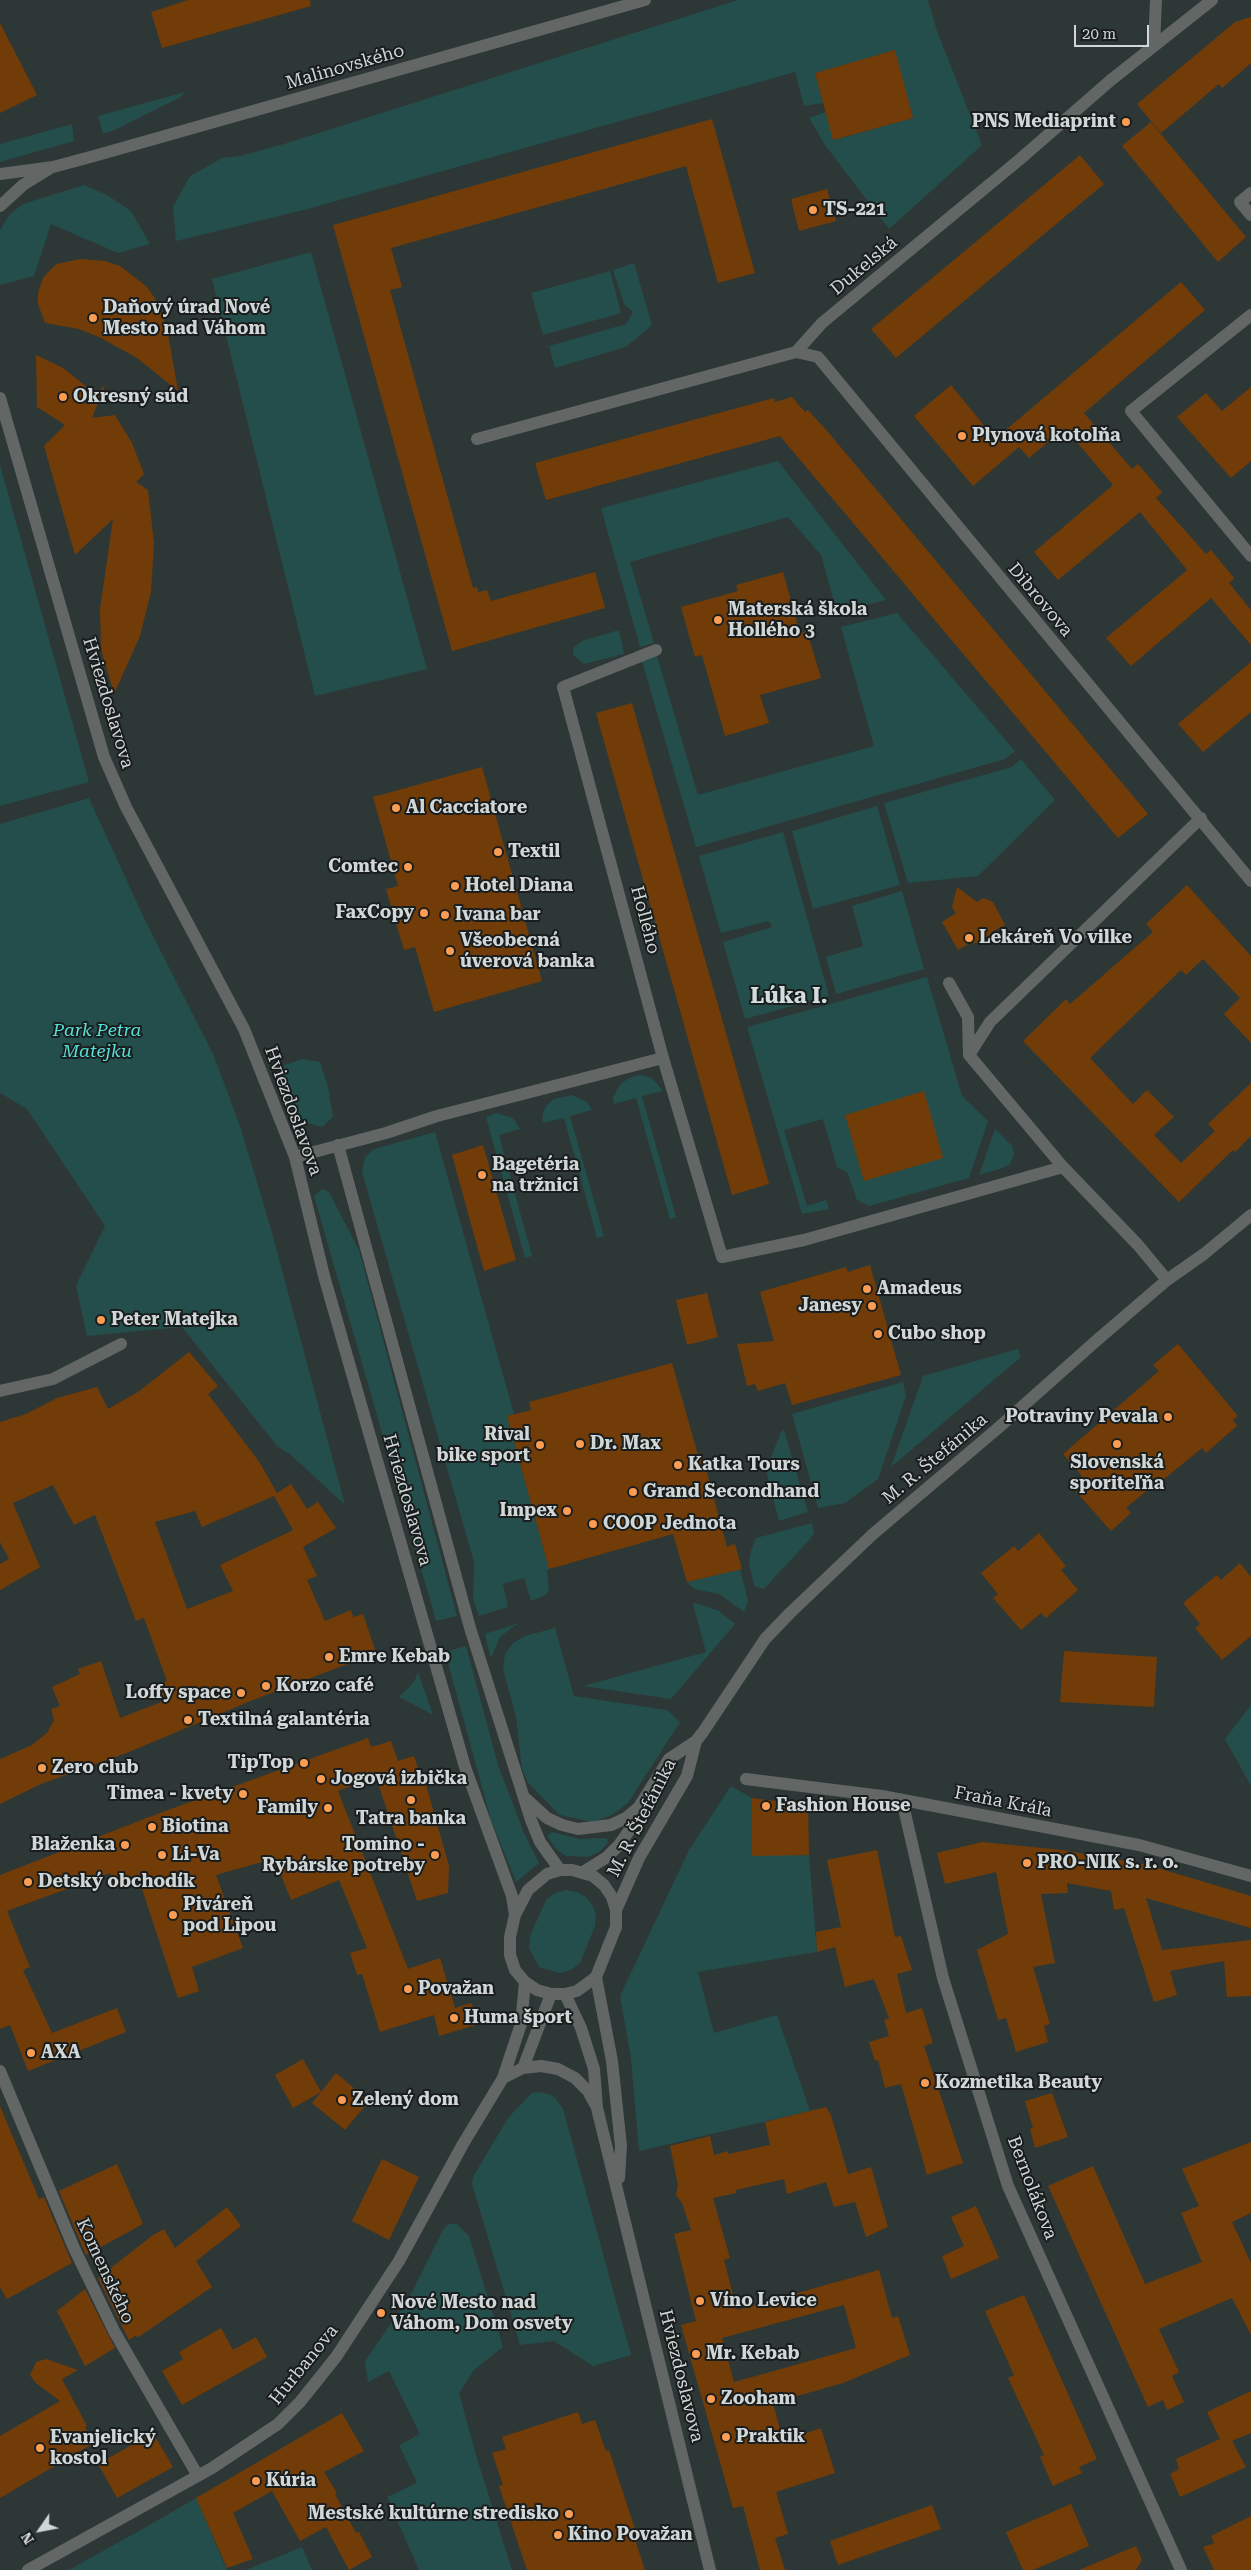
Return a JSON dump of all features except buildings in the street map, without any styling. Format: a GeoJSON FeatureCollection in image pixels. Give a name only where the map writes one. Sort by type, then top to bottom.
{"type":"FeatureCollection","features":[{"type":"Feature","properties":{"kind":"street","name":"Malinovského"},"geometry":{"type":"LineString","coordinates":[[0,174],[53,167],[646,0]]}},
{"type":"Feature","properties":{"kind":"street"},"geometry":{"type":"LineString","coordinates":[[1154,46],[1156,0]]}},
{"type":"Feature","properties":{"kind":"street","name":"Dukelská"},"geometry":{"type":"LineString","coordinates":[[796,352],[822,323],[1019,160],[1111,80],[1212,0]]}},
{"type":"Feature","properties":{"kind":"street","name":"Malinovského"},"geometry":{"type":"LineString","coordinates":[[0,206],[22,185],[53,167]]}},
{"type":"Feature","properties":{"kind":"street"},"geometry":{"type":"LineString","coordinates":[[1251,193],[1240,202],[1251,215]]}},
{"type":"Feature","properties":{"kind":"street"},"geometry":{"type":"LineString","coordinates":[[1251,315],[1131,411],[1251,556]]}},
{"type":"Feature","properties":{"kind":"street"},"geometry":{"type":"LineString","coordinates":[[477,439],[796,352]]}},
{"type":"Feature","properties":{"kind":"street","name":"Dibrovova"},"geometry":{"type":"LineString","coordinates":[[796,352],[818,357],[971,545],[1251,881]]}},
{"type":"Feature","properties":{"kind":"street","name":"Hviezdoslavova"},"geometry":{"type":"LineString","coordinates":[[0,398],[104,757],[126,806],[244,1029],[295,1157],[324,1276],[465,1767],[512,1896],[515,1915]]}},
{"type":"Feature","properties":{"kind":"street","name":"Hollého"},"geometry":{"type":"LineString","coordinates":[[656,650],[563,687],[664,1058],[722,1257],[804,1240],[1063,1167]]}},
{"type":"Feature","properties":{"kind":"street"},"geometry":{"type":"LineString","coordinates":[[969,1055],[990,1022],[1200,818]]}},
{"type":"Feature","properties":{"kind":"street"},"geometry":{"type":"LineString","coordinates":[[949,983],[968,1017],[969,1055],[1063,1167],[1138,1245],[1167,1280]]}},
{"type":"Feature","properties":{"kind":"street"},"geometry":{"type":"LineString","coordinates":[[295,1157],[456,1111],[664,1058]]}},
{"type":"Feature","properties":{"kind":"street","name":"Hviezdoslavova"},"geometry":{"type":"LineString","coordinates":[[338,1145],[470,1628],[521,1793],[540,1842],[560,1870]]}},
{"type":"Feature","properties":{"kind":"street","name":"M. R. Štefánika"},"geometry":{"type":"LineString","coordinates":[[616,1910],[639,1858],[686,1776],[696,1741],[765,1639],[873,1534],[1167,1280],[1204,1254],[1251,1214]]}},
{"type":"Feature","properties":{"kind":"street"},"geometry":{"type":"LineString","coordinates":[[0,1391],[53,1378],[121,1344]]}},
{"type":"Feature","properties":{"kind":"street","name":"M. R. Štefánika"},"geometry":{"type":"LineString","coordinates":[[583,1872],[607,1857],[619,1845],[633,1825],[639,1807],[669,1760],[696,1741]]}},
{"type":"Feature","properties":{"kind":"street","name":"Fraňa Kráľa"},"geometry":{"type":"LineString","coordinates":[[746,1779],[902,1800],[1138,1845],[1251,1876]]}},
{"type":"Feature","properties":{"kind":"street","name":"M. R. Štefánika"},"geometry":{"type":"LineString","coordinates":[[521,1793],[547,1818],[562,1825],[578,1829],[611,1825],[626,1818],[639,1807]]}},
{"type":"Feature","properties":{"kind":"street","name":"Bernolákova"},"geometry":{"type":"LineString","coordinates":[[902,1800],[943,1978],[1008,2186],[1181,2570]]}},
{"type":"Feature","properties":{"kind":"street"},"geometry":{"type":"LineString","coordinates":[[560,1870],[583,1872],[604,1885],[612,1897],[616,1910],[616,1927],[596,1977],[586,1986],[565,1994],[551,1994],[537,1990],[525,1982],[515,1970],[510,1955],[510,1937],[515,1915],[528,1890],[537,1880],[560,1870]]}},
{"type":"Feature","properties":{"kind":"street","name":"Hviezdoslavova"},"geometry":{"type":"LineString","coordinates":[[596,1977],[612,2061],[621,2146],[618,2190]]}},
{"type":"Feature","properties":{"kind":"street","name":"Hurbanova"},"geometry":{"type":"LineString","coordinates":[[28,2570],[198,2476],[278,2424],[300,2402],[336,2358],[399,2261],[463,2144],[503,2078],[521,2024],[525,1982]]}},
{"type":"Feature","properties":{"kind":"street"},"geometry":{"type":"LineString","coordinates":[[523,2068],[551,1994]]}},
{"type":"Feature","properties":{"kind":"street","name":"Hviezdoslavova"},"geometry":{"type":"LineString","coordinates":[[565,1994],[581,2028],[594,2069],[597,2108],[710,2570]]}},
{"type":"Feature","properties":{"kind":"street"},"geometry":{"type":"LineString","coordinates":[[503,2078],[523,2068],[541,2066],[558,2069],[575,2078],[588,2091],[597,2108]]}},
{"type":"Feature","properties":{"kind":"street","name":"Komenského"},"geometry":{"type":"LineString","coordinates":[[0,2071],[74,2248],[114,2331],[198,2476]]}},
{"type":"Feature","properties":{"kind":"green space"},"geometry":{"type":"Polygon","coordinates":[[[738,0],[928,0],[937,31],[982,145],[889,229],[825,145],[809,118],[826,112],[834,140],[913,118],[894,51],[815,73],[823,103],[804,106],[795,72],[304,210],[176,241],[173,207],[190,176],[222,158],[240,156],[284,144],[738,0]]]}},
{"type":"Feature","properties":{"kind":"green space"},"geometry":{"type":"Polygon","coordinates":[[[185,92],[181,97],[115,130],[103,134],[98,116],[185,92]]]}},
{"type":"Feature","properties":{"kind":"green space"},"geometry":{"type":"Polygon","coordinates":[[[72,124],[74,141],[0,162],[0,144],[72,124]]]}},
{"type":"Feature","properties":{"kind":"green space"},"geometry":{"type":"Polygon","coordinates":[[[84,185],[107,195],[131,211],[150,244],[118,253],[51,224],[34,276],[0,285],[0,230],[10,214],[23,204],[84,185]]]}},
{"type":"Feature","properties":{"kind":"green space"},"geometry":{"type":"Polygon","coordinates":[[[311,252],[427,669],[315,696],[212,279],[311,252]]]}},
{"type":"Feature","properties":{"kind":"green space"},"geometry":{"type":"Polygon","coordinates":[[[634,263],[652,325],[626,347],[555,368],[549,346],[626,324],[633,312],[624,304],[613,270],[634,263]]]}},
{"type":"Feature","properties":{"kind":"green space"},"geometry":{"type":"Polygon","coordinates":[[[610,271],[621,313],[543,335],[531,293],[610,271]]]}},
{"type":"Feature","properties":{"kind":"green space"},"geometry":{"type":"Polygon","coordinates":[[[778,461],[886,600],[837,612],[821,555],[788,517],[630,562],[654,643],[640,647],[601,508],[778,461]]]}},
{"type":"Feature","properties":{"kind":"green space"},"geometry":{"type":"Polygon","coordinates":[[[0,465],[89,782],[0,806],[0,465]]]}},
{"type":"Feature","properties":{"kind":"green space"},"geometry":{"type":"Polygon","coordinates":[[[897,613],[1015,751],[1005,759],[696,847],[642,661],[657,656],[698,795],[874,746],[841,627],[897,613]]]}},
{"type":"Feature","properties":{"kind":"green space"},"geometry":{"type":"Polygon","coordinates":[[[619,630],[624,654],[584,664],[573,655],[573,648],[582,641],[619,630]]]}},
{"type":"Feature","properties":{"kind":"green space"},"geometry":{"type":"Polygon","coordinates":[[[1021,759],[1055,800],[978,876],[908,883],[884,803],[1012,767],[1021,759]]]}},
{"type":"Feature","properties":{"kind":"green space","name":"Park Petra Matejku"},"geometry":{"type":"Polygon","coordinates":[[[89,798],[143,916],[214,1056],[240,1126],[271,1229],[345,1505],[291,1455],[277,1446],[182,1327],[87,1336],[76,1285],[105,1226],[27,1109],[0,1093],[0,824],[89,798]]]}},
{"type":"Feature","properties":{"kind":"green space"},"geometry":{"type":"Polygon","coordinates":[[[877,806],[900,885],[813,909],[792,831],[877,806]]]}},
{"type":"Feature","properties":{"kind":"green space"},"geometry":{"type":"Polygon","coordinates":[[[783,832],[829,996],[745,1019],[723,942],[772,927],[769,921],[721,933],[699,856],[783,832]]]}},
{"type":"Feature","properties":{"kind":"green space"},"geometry":{"type":"Polygon","coordinates":[[[902,891],[924,969],[836,994],[826,957],[863,946],[852,906],[902,891]]]}},
{"type":"Feature","properties":{"kind":"green space"},"geometry":{"type":"Polygon","coordinates":[[[927,977],[962,1096],[988,1121],[969,1178],[869,1206],[857,1200],[847,1172],[837,1167],[823,1119],[784,1130],[807,1206],[826,1200],[829,1209],[802,1214],[747,1027],[927,977]]]}},
{"type":"Feature","properties":{"kind":"green space"},"geometry":{"type":"Polygon","coordinates":[[[302,1059],[320,1062],[328,1087],[333,1117],[322,1127],[303,1122],[288,1101],[276,1068],[302,1059]]]}},
{"type":"Feature","properties":{"kind":"green space"},"geometry":{"type":"Polygon","coordinates":[[[642,1075],[652,1078],[663,1091],[642,1096],[676,1217],[670,1219],[636,1098],[614,1104],[613,1097],[621,1083],[634,1076],[642,1075]]]}},
{"type":"Feature","properties":{"kind":"green space"},"geometry":{"type":"Polygon","coordinates":[[[572,1095],[587,1102],[592,1110],[570,1116],[604,1236],[597,1238],[564,1118],[542,1123],[546,1106],[554,1099],[572,1095]]]}},
{"type":"Feature","properties":{"kind":"green space"},"geometry":{"type":"Polygon","coordinates":[[[496,1113],[513,1118],[520,1129],[499,1135],[532,1256],[525,1258],[486,1117],[496,1113]]]}},
{"type":"Feature","properties":{"kind":"green space"},"geometry":{"type":"Polygon","coordinates":[[[995,1129],[1012,1146],[1014,1154],[1010,1164],[979,1175],[995,1129]]]}},
{"type":"Feature","properties":{"kind":"green space"},"geometry":{"type":"Polygon","coordinates":[[[435,1132],[514,1414],[507,1416],[549,1569],[547,1571],[549,1590],[546,1595],[531,1601],[524,1578],[503,1584],[508,1607],[479,1616],[473,1599],[474,1562],[362,1172],[365,1157],[374,1149],[435,1132]]]}},
{"type":"Feature","properties":{"kind":"green space"},"geometry":{"type":"Polygon","coordinates":[[[322,1189],[329,1192],[359,1250],[457,1616],[436,1621],[314,1196],[322,1189]]]}},
{"type":"Feature","properties":{"kind":"green space"},"geometry":{"type":"Polygon","coordinates":[[[1018,1349],[1021,1357],[891,1467],[923,1376],[1018,1349]]]}},
{"type":"Feature","properties":{"kind":"green space"},"geometry":{"type":"Polygon","coordinates":[[[903,1382],[906,1396],[878,1479],[845,1503],[818,1508],[792,1414],[903,1382]]]}},
{"type":"Feature","properties":{"kind":"green space"},"geometry":{"type":"Polygon","coordinates":[[[784,1430],[808,1512],[779,1521],[766,1470],[781,1432],[784,1430]]]}},
{"type":"Feature","properties":{"kind":"green space"},"geometry":{"type":"Polygon","coordinates":[[[812,1523],[814,1533],[811,1538],[764,1589],[754,1586],[749,1564],[756,1538],[812,1523]]]}},
{"type":"Feature","properties":{"kind":"green space"},"geometry":{"type":"Polygon","coordinates":[[[740,1569],[748,1601],[744,1612],[719,1594],[695,1589],[687,1582],[740,1569]]]}},
{"type":"Feature","properties":{"kind":"green space"},"geometry":{"type":"Polygon","coordinates":[[[693,1604],[719,1611],[735,1624],[671,1699],[583,1686],[706,1652],[693,1604]]]}},
{"type":"Feature","properties":{"kind":"green space"},"geometry":{"type":"Polygon","coordinates":[[[523,1622],[514,1626],[500,1637],[492,1656],[490,1656],[485,1634],[523,1622]]]}},
{"type":"Feature","properties":{"kind":"green space"},"geometry":{"type":"Polygon","coordinates":[[[555,1628],[574,1696],[667,1710],[680,1722],[628,1803],[612,1815],[592,1822],[560,1815],[528,1783],[522,1769],[516,1717],[503,1669],[505,1654],[513,1643],[525,1636],[555,1628]]]}},
{"type":"Feature","properties":{"kind":"green space"},"geometry":{"type":"Polygon","coordinates":[[[466,1646],[498,1765],[524,1833],[539,1863],[516,1882],[491,1820],[445,1652],[466,1646]]]}},
{"type":"Feature","properties":{"kind":"green space"},"geometry":{"type":"Polygon","coordinates":[[[418,1672],[433,1715],[399,1697],[414,1682],[418,1672]]]}},
{"type":"Feature","properties":{"kind":"green space"},"geometry":{"type":"Polygon","coordinates":[[[1251,1705],[1251,1786],[1225,1739],[1251,1705]]]}},
{"type":"Feature","properties":{"kind":"green space"},"geometry":{"type":"Polygon","coordinates":[[[731,1786],[752,1798],[752,1855],[809,1855],[817,1952],[698,1972],[714,2033],[777,2015],[810,2111],[639,2151],[631,2059],[620,1996],[689,1850],[731,1786]]]}},
{"type":"Feature","properties":{"kind":"green space"},"geometry":{"type":"Polygon","coordinates":[[[552,1832],[580,1839],[607,1838],[608,1843],[599,1852],[588,1857],[566,1856],[556,1849],[547,1836],[552,1832]]]}},
{"type":"Feature","properties":{"kind":"green space"},"geometry":{"type":"Polygon","coordinates":[[[566,1890],[577,1892],[586,1897],[593,1906],[596,1915],[595,1926],[580,1963],[571,1970],[560,1973],[539,1967],[529,1948],[530,1936],[546,1900],[555,1893],[566,1890]]]}},
{"type":"Feature","properties":{"kind":"green space"},"geometry":{"type":"Polygon","coordinates":[[[532,2093],[549,2094],[556,2099],[563,2109],[631,2355],[593,2366],[554,2341],[520,2345],[472,2184],[473,2177],[508,2118],[532,2093]]]}},
{"type":"Feature","properties":{"kind":"green space"},"geometry":{"type":"Polygon","coordinates":[[[449,2224],[457,2224],[469,2236],[503,2347],[474,2370],[459,2393],[512,2570],[419,2570],[387,2497],[417,2483],[399,2445],[420,2434],[389,2371],[368,2382],[365,2361],[410,2296],[444,2228],[449,2224]]]}},
{"type":"Feature","properties":{"kind":"green space"},"geometry":{"type":"Polygon","coordinates":[[[196,2498],[227,2570],[69,2570],[146,2527],[196,2498]]]}},
{"type":"Feature","properties":{"kind":"green space"},"geometry":{"type":"Polygon","coordinates":[[[302,2547],[312,2570],[246,2570],[302,2547]]]}},
{"type":"Feature","properties":{"kind":"place","name":"PNS Mediaprint"},"geometry":{"type":"Point","coordinates":[1126,122]}},
{"type":"Feature","properties":{"kind":"place","name":"TS-221"},"geometry":{"type":"Point","coordinates":[813,210]}},
{"type":"Feature","properties":{"kind":"place","name":"Daňový úrad Nové Mesto nad Váhom"},"geometry":{"type":"Point","coordinates":[93,318]}},
{"type":"Feature","properties":{"kind":"place","name":"Okresný súd"},"geometry":{"type":"Point","coordinates":[63,397]}},
{"type":"Feature","properties":{"kind":"place","name":"Plynová kotolňa"},"geometry":{"type":"Point","coordinates":[962,436]}},
{"type":"Feature","properties":{"kind":"place","name":"Materská škola Hollého 3"},"geometry":{"type":"Point","coordinates":[718,620]}},
{"type":"Feature","properties":{"kind":"place","name":"Al Cacciatore"},"geometry":{"type":"Point","coordinates":[396,808]}},
{"type":"Feature","properties":{"kind":"place","name":"Textil"},"geometry":{"type":"Point","coordinates":[498,852]}},
{"type":"Feature","properties":{"kind":"place","name":"Comtec"},"geometry":{"type":"Point","coordinates":[408,867]}},
{"type":"Feature","properties":{"kind":"place","name":"Hotel Diana"},"geometry":{"type":"Point","coordinates":[455,886]}},
{"type":"Feature","properties":{"kind":"place","name":"FaxCopy"},"geometry":{"type":"Point","coordinates":[424,913]}},
{"type":"Feature","properties":{"kind":"place","name":"Ivana bar"},"geometry":{"type":"Point","coordinates":[445,915]}},
{"type":"Feature","properties":{"kind":"place","name":"Lekáreň Vo vilke"},"geometry":{"type":"Point","coordinates":[969,938]}},
{"type":"Feature","properties":{"kind":"place","name":"Všeobecná úverová banka"},"geometry":{"type":"Point","coordinates":[450,951]}},
{"type":"Feature","properties":{"kind":"place","name":"Bagetéria na tržnici"},"geometry":{"type":"Point","coordinates":[482,1175]}},
{"type":"Feature","properties":{"kind":"place","name":"Amadeus"},"geometry":{"type":"Point","coordinates":[867,1289]}},
{"type":"Feature","properties":{"kind":"place","name":"Janesy"},"geometry":{"type":"Point","coordinates":[872,1306]}},
{"type":"Feature","properties":{"kind":"place","name":"Peter Matejka"},"geometry":{"type":"Point","coordinates":[101,1320]}},
{"type":"Feature","properties":{"kind":"place","name":"Cubo shop"},"geometry":{"type":"Point","coordinates":[878,1334]}},
{"type":"Feature","properties":{"kind":"place","name":"Potraviny Pevala"},"geometry":{"type":"Point","coordinates":[1168,1417]}},
{"type":"Feature","properties":{"kind":"place","name":"Dr. Max"},"geometry":{"type":"Point","coordinates":[580,1444]}},
{"type":"Feature","properties":{"kind":"place","name":"Slovenská sporiteľňa"},"geometry":{"type":"Point","coordinates":[1117,1444]}},
{"type":"Feature","properties":{"kind":"place","name":"Rival bike sport"},"geometry":{"type":"Point","coordinates":[540,1445]}},
{"type":"Feature","properties":{"kind":"place","name":"Katka Tours"},"geometry":{"type":"Point","coordinates":[678,1465]}},
{"type":"Feature","properties":{"kind":"place","name":"Grand Secondhand"},"geometry":{"type":"Point","coordinates":[633,1492]}},
{"type":"Feature","properties":{"kind":"place","name":"Impex"},"geometry":{"type":"Point","coordinates":[567,1511]}},
{"type":"Feature","properties":{"kind":"place","name":"COOP Jednota"},"geometry":{"type":"Point","coordinates":[593,1524]}},
{"type":"Feature","properties":{"kind":"place","name":"Emre Kebab"},"geometry":{"type":"Point","coordinates":[329,1657]}},
{"type":"Feature","properties":{"kind":"place","name":"Korzo café"},"geometry":{"type":"Point","coordinates":[266,1686]}},
{"type":"Feature","properties":{"kind":"place","name":"Loffy space"},"geometry":{"type":"Point","coordinates":[241,1693]}},
{"type":"Feature","properties":{"kind":"place","name":"Textilná galantéria"},"geometry":{"type":"Point","coordinates":[188,1720]}},
{"type":"Feature","properties":{"kind":"place","name":"TipTop"},"geometry":{"type":"Point","coordinates":[304,1763]}},
{"type":"Feature","properties":{"kind":"place","name":"Zero club"},"geometry":{"type":"Point","coordinates":[42,1768]}},
{"type":"Feature","properties":{"kind":"place","name":"Jogová izbička"},"geometry":{"type":"Point","coordinates":[321,1779]}},
{"type":"Feature","properties":{"kind":"place","name":"Timea - kvety"},"geometry":{"type":"Point","coordinates":[243,1794]}},
{"type":"Feature","properties":{"kind":"place","name":"Tatra banka"},"geometry":{"type":"Point","coordinates":[411,1800]}},
{"type":"Feature","properties":{"kind":"place","name":"Fashion House"},"geometry":{"type":"Point","coordinates":[766,1806]}},
{"type":"Feature","properties":{"kind":"place","name":"Family"},"geometry":{"type":"Point","coordinates":[328,1808]}},
{"type":"Feature","properties":{"kind":"place","name":"Biotina"},"geometry":{"type":"Point","coordinates":[152,1827]}},
{"type":"Feature","properties":{"kind":"place","name":"Blaženka"},"geometry":{"type":"Point","coordinates":[125,1845]}},
{"type":"Feature","properties":{"kind":"place","name":"Li-Va"},"geometry":{"type":"Point","coordinates":[162,1855]}},
{"type":"Feature","properties":{"kind":"place","name":"Tomino - Rybárske potreby"},"geometry":{"type":"Point","coordinates":[435,1855]}},
{"type":"Feature","properties":{"kind":"place","name":"PRO-NIK s. r. o."},"geometry":{"type":"Point","coordinates":[1027,1863]}},
{"type":"Feature","properties":{"kind":"place","name":"Detský obchodík"},"geometry":{"type":"Point","coordinates":[28,1882]}},
{"type":"Feature","properties":{"kind":"place","name":"Piváreň pod Lipou"},"geometry":{"type":"Point","coordinates":[173,1915]}},
{"type":"Feature","properties":{"kind":"place","name":"Považan"},"geometry":{"type":"Point","coordinates":[408,1989]}},
{"type":"Feature","properties":{"kind":"place","name":"Huma šport"},"geometry":{"type":"Point","coordinates":[454,2018]}},
{"type":"Feature","properties":{"kind":"place","name":"AXA"},"geometry":{"type":"Point","coordinates":[31,2053]}},
{"type":"Feature","properties":{"kind":"place","name":"Kozmetika Beauty"},"geometry":{"type":"Point","coordinates":[925,2083]}},
{"type":"Feature","properties":{"kind":"place","name":"Zelený dom"},"geometry":{"type":"Point","coordinates":[342,2100]}},
{"type":"Feature","properties":{"kind":"place","name":"Víno Levice"},"geometry":{"type":"Point","coordinates":[700,2301]}},
{"type":"Feature","properties":{"kind":"place","name":"Nové Mesto nad Váhom, Dom osvety"},"geometry":{"type":"Point","coordinates":[381,2313]}},
{"type":"Feature","properties":{"kind":"place","name":"Mr. Kebab"},"geometry":{"type":"Point","coordinates":[696,2354]}},
{"type":"Feature","properties":{"kind":"place","name":"Zooham"},"geometry":{"type":"Point","coordinates":[711,2399]}},
{"type":"Feature","properties":{"kind":"place","name":"Praktik"},"geometry":{"type":"Point","coordinates":[726,2437]}},
{"type":"Feature","properties":{"kind":"place","name":"Evanjelický kostol"},"geometry":{"type":"Point","coordinates":[40,2448]}},
{"type":"Feature","properties":{"kind":"place","name":"Kúria"},"geometry":{"type":"Point","coordinates":[256,2481]}},
{"type":"Feature","properties":{"kind":"place","name":"Mestské kultúrne stredisko"},"geometry":{"type":"Point","coordinates":[569,2514]}},
{"type":"Feature","properties":{"kind":"place","name":"Kino Považan"},"geometry":{"type":"Point","coordinates":[558,2535]}},
{"type":"Feature","properties":{"kind":"district","name":"Lúka I."},"geometry":{"type":"Point","coordinates":[789,997]}}]}
